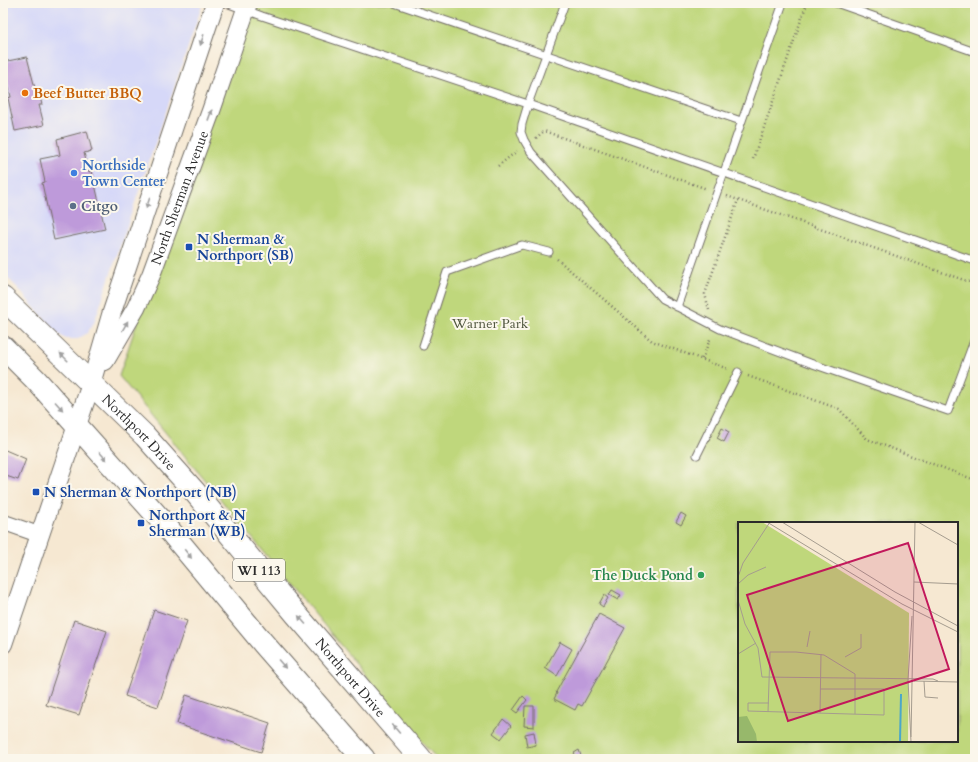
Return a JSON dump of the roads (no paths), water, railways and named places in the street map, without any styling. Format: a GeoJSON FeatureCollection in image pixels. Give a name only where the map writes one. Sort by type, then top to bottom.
{"type":"FeatureCollection","features":[{"type":"Feature","properties":{"kind":"main road","name":"Northport Drive"},"geometry":{"type":"LineString","coordinates":[[3,298],[145,436],[421,759]]}},
{"type":"Feature","properties":{"kind":"main road","name":"WI 113"},"geometry":{"type":"LineString","coordinates":[[3,347],[36,380],[160,519],[263,643],[364,759]]}},
{"type":"Feature","properties":{"kind":"street","name":"North Sherman Avenue"},"geometry":{"type":"LineString","coordinates":[[3,644],[92,384],[118,294],[214,3]]}},
{"type":"Feature","properties":{"kind":"street","name":"North Sherman Avenue"},"geometry":{"type":"LineString","coordinates":[[92,384],[136,308],[151,275],[247,7]]}},
{"type":"Feature","properties":{"kind":"street"},"geometry":{"type":"LineString","coordinates":[[3,522],[40,535]]}},
{"type":"Feature","properties":{"kind":"lane"},"geometry":{"type":"LineString","coordinates":[[226,3],[247,7],[975,261]]}},
{"type":"Feature","properties":{"kind":"lane"},"geometry":{"type":"LineString","coordinates":[[394,3],[741,121]]}},
{"type":"Feature","properties":{"kind":"lane"},"geometry":{"type":"LineString","coordinates":[[565,3],[528,104],[521,132],[531,152],[648,285],[662,298],[720,329],[810,363],[948,411],[975,338]]}},
{"type":"Feature","properties":{"kind":"lane"},"geometry":{"type":"LineString","coordinates":[[677,307],[782,3]]}},
{"type":"Feature","properties":{"kind":"lane"},"geometry":{"type":"LineString","coordinates":[[836,3],[975,52]]}},
{"type":"Feature","properties":{"kind":"lane"},"geometry":{"type":"LineString","coordinates":[[423,346],[447,272],[522,246],[549,252]]}},
{"type":"Feature","properties":{"kind":"lane"},"geometry":{"type":"LineString","coordinates":[[697,455],[738,372]]}},
{"type":"Feature","properties":{"kind":"place","name":"Beef Butter BBQ"},"geometry":{"type":"Point","coordinates":[25,93]}},
{"type":"Feature","properties":{"kind":"place","name":"Northside Town Center"},"geometry":{"type":"Point","coordinates":[74,173]}},
{"type":"Feature","properties":{"kind":"place","name":"Citgo"},"geometry":{"type":"Point","coordinates":[73,206]}},
{"type":"Feature","properties":{"kind":"place","name":"N Sherman & Northport (SB)"},"geometry":{"type":"Point","coordinates":[189,247]}},
{"type":"Feature","properties":{"kind":"place","name":"N Sherman & Northport (NB)"},"geometry":{"type":"Point","coordinates":[36,492]}},
{"type":"Feature","properties":{"kind":"place","name":"Northport & N Sherman (WB)"},"geometry":{"type":"Point","coordinates":[141,523]}},
{"type":"Feature","properties":{"kind":"place","name":"The Duck Pond"},"geometry":{"type":"Point","coordinates":[701,575]}},
{"type":"Feature","properties":{"kind":"park label","name":"Warner Park"},"geometry":{"type":"Point","coordinates":[490,323]}}]}
